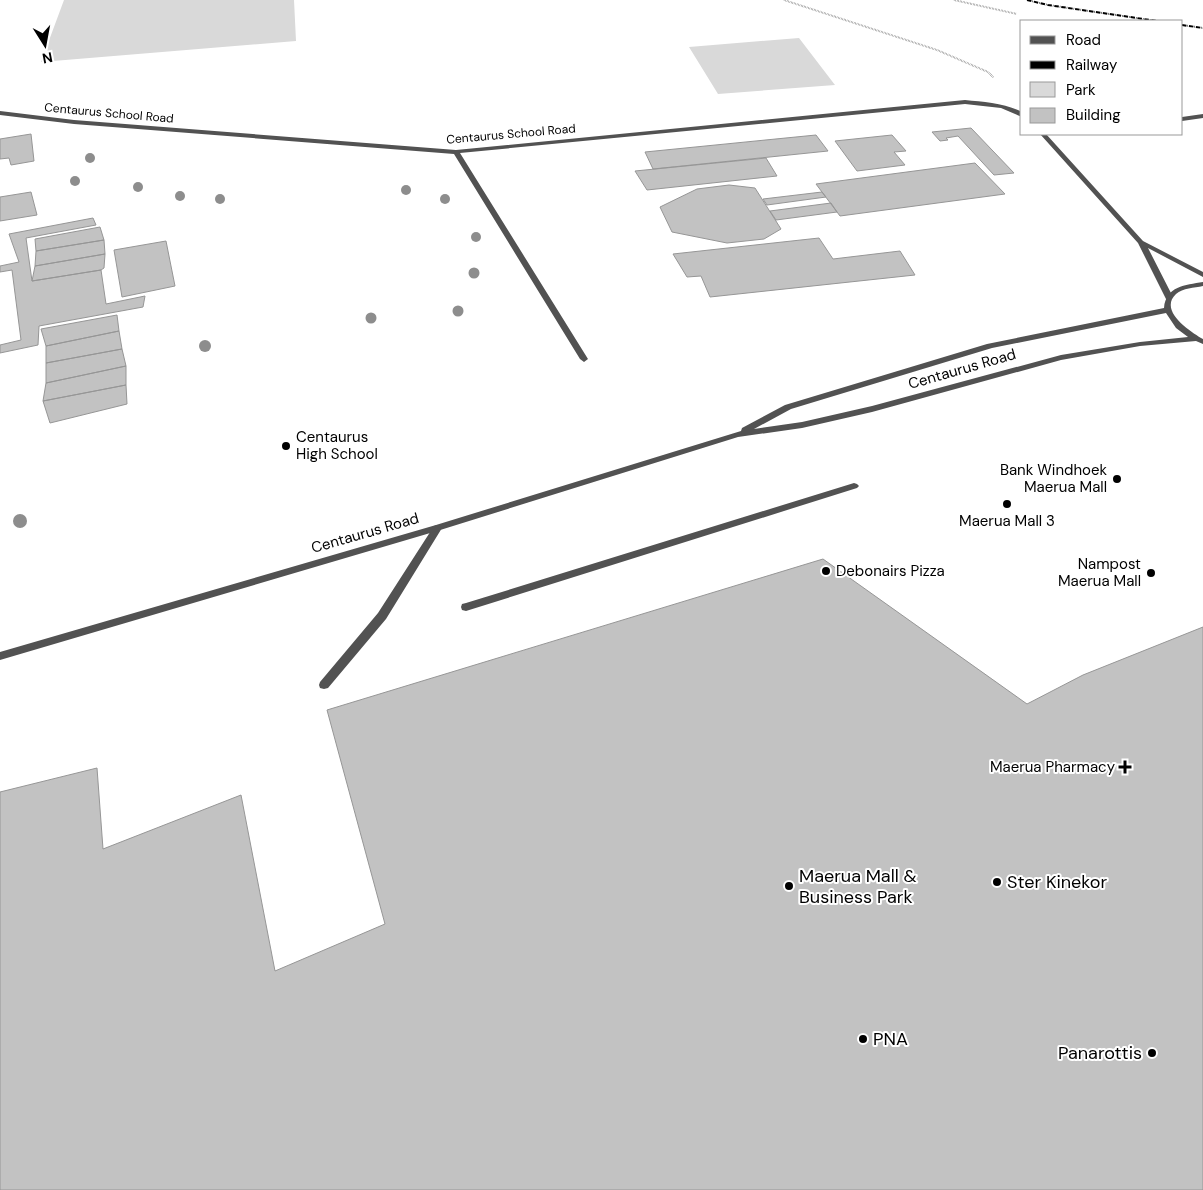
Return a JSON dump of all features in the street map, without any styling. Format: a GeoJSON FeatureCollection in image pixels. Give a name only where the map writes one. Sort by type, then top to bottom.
{"type":"FeatureCollection","features":[{"type":"Feature","properties":{"kind":"street","name":"Centaurus School Road"},"geometry":{"type":"LineString","coordinates":[[0,113],[74,122],[456,152],[964,102],[992,105],[1019,113]]}},
{"type":"Feature","properties":{"kind":"street"},"geometry":{"type":"LineString","coordinates":[[1183,119],[1203,116]]}},
{"type":"Feature","properties":{"kind":"street"},"geometry":{"type":"LineString","coordinates":[[1044,135],[1141,242],[1169,297]]}},
{"type":"Feature","properties":{"kind":"street"},"geometry":{"type":"LineString","coordinates":[[456,152],[584,359]]}},
{"type":"Feature","properties":{"kind":"street"},"geometry":{"type":"LineString","coordinates":[[1141,242],[1203,275]]}},
{"type":"Feature","properties":{"kind":"street"},"geometry":{"type":"LineString","coordinates":[[1167,310],[1166,303],[1169,297],[1178,290],[1191,285],[1203,284]]}},
{"type":"Feature","properties":{"kind":"street","name":"Centaurus Road"},"geometry":{"type":"LineString","coordinates":[[737,434],[788,407],[962,354],[1088,324],[1167,310],[1172,320],[1181,330],[1199,340]]}},
{"type":"Feature","properties":{"kind":"street","name":"Centaurus Road"},"geometry":{"type":"LineString","coordinates":[[0,656],[437,528],[737,434],[802,425],[872,409],[1061,358],[1140,344],[1199,340]]}},
{"type":"Feature","properties":{"kind":"street"},"geometry":{"type":"LineString","coordinates":[[466,607],[854,486]]}},
{"type":"Feature","properties":{"kind":"street"},"geometry":{"type":"LineString","coordinates":[[324,685],[382,616],[437,528]]}},
{"type":"Feature","properties":{"kind":"path"},"geometry":{"type":"LineString","coordinates":[[784,0],[936,50],[988,72],[1008,91],[1019,113]]}},
{"type":"Feature","properties":{"kind":"path"},"geometry":{"type":"LineString","coordinates":[[954,0],[1017,14]]}},
{"type":"Feature","properties":{"kind":"green space"},"geometry":{"type":"Polygon","coordinates":[[[64,0],[294,0],[296,41],[41,62],[64,0]]]}},
{"type":"Feature","properties":{"kind":"green space"},"geometry":{"type":"Polygon","coordinates":[[[799,38],[835,85],[718,94],[689,47],[799,38]]]}},
{"type":"Feature","properties":{"kind":"building"},"geometry":{"type":"Polygon","coordinates":[[[971,128],[1014,173],[994,175],[958,136],[940,141],[932,132],[971,128]]]}},
{"type":"Feature","properties":{"kind":"building"},"geometry":{"type":"Polygon","coordinates":[[[31,134],[34,161],[11,165],[9,158],[0,159],[0,139],[31,134]]]}},
{"type":"Feature","properties":{"kind":"building"},"geometry":{"type":"Polygon","coordinates":[[[816,135],[828,151],[653,169],[645,152],[816,135]]]}},
{"type":"Feature","properties":{"kind":"building"},"geometry":{"type":"Polygon","coordinates":[[[892,135],[906,151],[894,152],[905,165],[857,171],[835,141],[892,135]]]}},
{"type":"Feature","properties":{"kind":"building"},"geometry":{"type":"Polygon","coordinates":[[[766,158],[777,176],[647,190],[635,171],[766,158]]]}},
{"type":"Feature","properties":{"kind":"building"},"geometry":{"type":"Polygon","coordinates":[[[975,163],[1005,194],[840,216],[816,184],[975,163]]]}},
{"type":"Feature","properties":{"kind":"building"},"geometry":{"type":"Polygon","coordinates":[[[729,185],[755,188],[781,229],[764,239],[727,243],[672,232],[660,207],[697,189],[729,185]]]}},
{"type":"Feature","properties":{"kind":"building"},"geometry":{"type":"Polygon","coordinates":[[[31,192],[37,215],[0,221],[0,197],[31,192]]]}},
{"type":"Feature","properties":{"kind":"building"},"geometry":{"type":"Polygon","coordinates":[[[822,192],[826,197],[767,205],[763,199],[822,192]]]}},
{"type":"Feature","properties":{"kind":"building"},"geometry":{"type":"Polygon","coordinates":[[[831,203],[837,212],[776,220],[770,211],[831,203]]]}},
{"type":"Feature","properties":{"kind":"building"},"geometry":{"type":"Polygon","coordinates":[[[93,218],[96,225],[26,238],[32,281],[101,270],[106,304],[145,296],[143,307],[39,326],[38,345],[0,353],[0,345],[21,340],[12,270],[0,272],[0,266],[19,262],[9,234],[93,218]]]}},
{"type":"Feature","properties":{"kind":"building"},"geometry":{"type":"Polygon","coordinates":[[[100,227],[104,240],[36,251],[35,239],[100,227]]]}},
{"type":"Feature","properties":{"kind":"building"},"geometry":{"type":"Polygon","coordinates":[[[819,238],[833,259],[900,251],[915,275],[710,297],[701,276],[687,277],[673,254],[819,238]]]}},
{"type":"Feature","properties":{"kind":"building"},"geometry":{"type":"Polygon","coordinates":[[[104,240],[105,254],[35,266],[36,251],[104,240]]]}},
{"type":"Feature","properties":{"kind":"building"},"geometry":{"type":"Polygon","coordinates":[[[166,241],[175,286],[122,297],[114,250],[166,241]]]}},
{"type":"Feature","properties":{"kind":"building"},"geometry":{"type":"Polygon","coordinates":[[[105,254],[104,268],[101,270],[32,281],[35,266],[105,254]]]}},
{"type":"Feature","properties":{"kind":"building"},"geometry":{"type":"Polygon","coordinates":[[[117,315],[119,331],[46,346],[41,329],[117,315]]]}},
{"type":"Feature","properties":{"kind":"building"},"geometry":{"type":"Polygon","coordinates":[[[119,331],[122,349],[46,363],[46,346],[119,331]]]}},
{"type":"Feature","properties":{"kind":"building"},"geometry":{"type":"Polygon","coordinates":[[[122,349],[126,366],[46,383],[46,363],[122,349]]]}},
{"type":"Feature","properties":{"kind":"building"},"geometry":{"type":"Polygon","coordinates":[[[126,366],[126,385],[43,401],[46,383],[126,366]]]}},
{"type":"Feature","properties":{"kind":"building"},"geometry":{"type":"Polygon","coordinates":[[[126,385],[127,404],[50,423],[43,401],[126,385]]]}},
{"type":"Feature","properties":{"kind":"building","name":"Maerua Mall & Business Park"},"geometry":{"type":"Polygon","coordinates":[[[823,559],[1027,704],[1083,675],[1203,627],[1203,1190],[0,1190],[0,792],[97,768],[103,849],[241,795],[275,971],[385,924],[327,710],[823,559]]]}},
{"type":"Feature","properties":{"kind":"railway"},"geometry":{"type":"LineString","coordinates":[[1027,0],[1048,5],[1150,20]]}},
{"type":"Feature","properties":{"kind":"railway"},"geometry":{"type":"LineString","coordinates":[[1183,25],[1203,28]]}},
{"type":"Feature","properties":{"kind":"place","name":"Centaurus High School"},"geometry":{"type":"Point","coordinates":[286,446]}},
{"type":"Feature","properties":{"kind":"place","name":"Bank Windhoek Maerua Mall"},"geometry":{"type":"Point","coordinates":[1117,479]}},
{"type":"Feature","properties":{"kind":"place","name":"Maerua Mall 3"},"geometry":{"type":"Point","coordinates":[1007,504]}},
{"type":"Feature","properties":{"kind":"place","name":"Debonairs Pizza"},"geometry":{"type":"Point","coordinates":[826,571]}},
{"type":"Feature","properties":{"kind":"place","name":"Nampost Maerua Mall"},"geometry":{"type":"Point","coordinates":[1151,573]}},
{"type":"Feature","properties":{"kind":"place","name":"Maerua Pharmacy"},"geometry":{"type":"Point","coordinates":[1125,767]}},
{"type":"Feature","properties":{"kind":"place","name":"Ster Kinekor"},"geometry":{"type":"Point","coordinates":[997,882]}},
{"type":"Feature","properties":{"kind":"place","name":"Maerua Mall & Business Park"},"geometry":{"type":"Point","coordinates":[789,886]}},
{"type":"Feature","properties":{"kind":"place","name":"PNA"},"geometry":{"type":"Point","coordinates":[863,1039]}},
{"type":"Feature","properties":{"kind":"place","name":"Panarottis"},"geometry":{"type":"Point","coordinates":[1152,1053]}}]}
